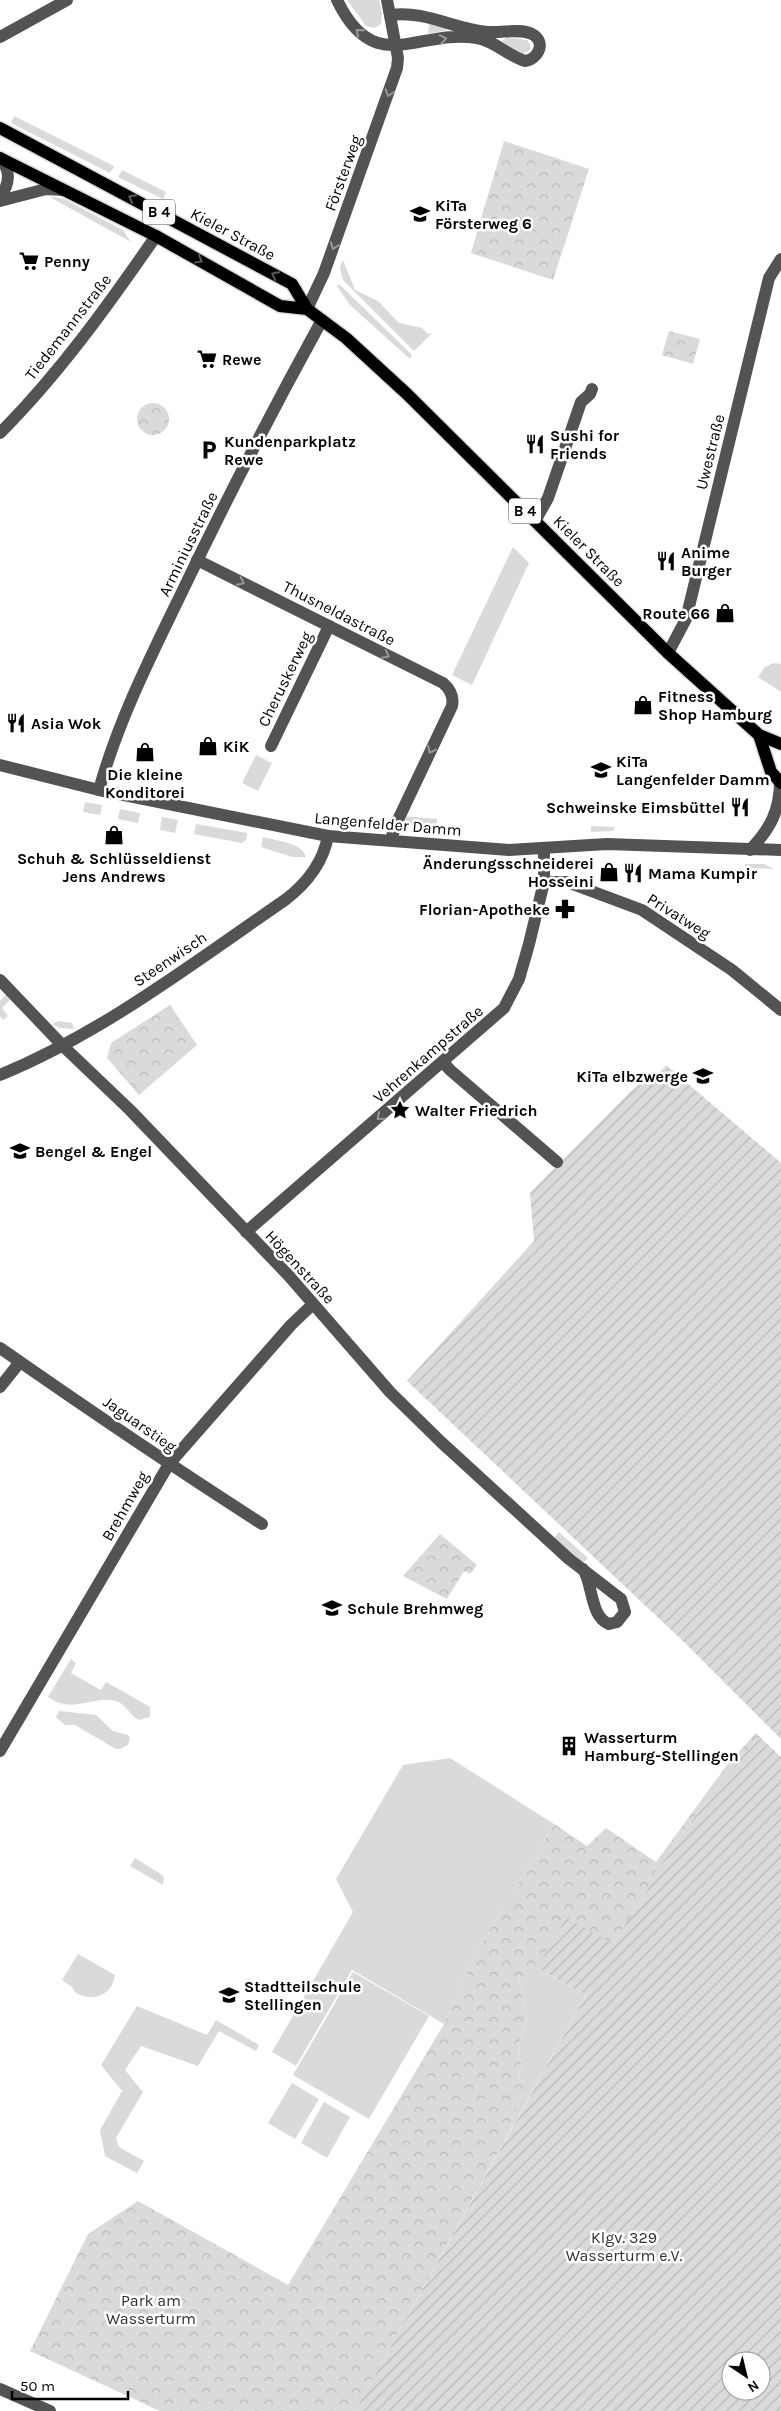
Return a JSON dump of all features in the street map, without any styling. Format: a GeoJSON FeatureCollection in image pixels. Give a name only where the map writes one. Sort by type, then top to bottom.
{"type":"FeatureCollection","features":[{"type":"Feature","properties":{"kind":"main road","name":"Kieler Straße"},"geometry":{"type":"LineString","coordinates":[[0,128],[292,284],[307,309],[358,349],[407,394],[668,653],[759,736],[781,744]]}},
{"type":"Feature","properties":{"kind":"main road","name":"Kieler Straße"},"geometry":{"type":"LineString","coordinates":[[0,158],[156,236],[280,306],[307,309]]}},
{"type":"Feature","properties":{"kind":"main road","name":"Kieler Straße"},"geometry":{"type":"LineString","coordinates":[[759,736],[771,772],[780,782]]}},
{"type":"Feature","properties":{"kind":"street"},"geometry":{"type":"LineString","coordinates":[[0,37],[67,0]]}},
{"type":"Feature","properties":{"kind":"street"},"geometry":{"type":"LineString","coordinates":[[337,0],[359,33],[379,43],[395,46],[451,37],[477,38],[489,41],[508,54],[525,61],[536,57],[540,44],[533,35],[525,32],[491,32],[419,15],[391,15]]}},
{"type":"Feature","properties":{"kind":"street","name":"Försterweg"},"geometry":{"type":"LineString","coordinates":[[307,309],[324,273],[397,68],[391,15],[387,0]]}},
{"type":"Feature","properties":{"kind":"street"},"geometry":{"type":"LineString","coordinates":[[0,158],[9,174],[7,186],[0,197]]}},
{"type":"Feature","properties":{"kind":"street"},"geometry":{"type":"LineString","coordinates":[[0,201],[46,189],[65,190]]}},
{"type":"Feature","properties":{"kind":"street","name":"Tiedemannstraße"},"geometry":{"type":"LineString","coordinates":[[0,433],[48,380],[156,236]]}},
{"type":"Feature","properties":{"kind":"street","name":"Uwestraße"},"geometry":{"type":"LineString","coordinates":[[668,653],[686,619],[769,278],[781,259]]}},
{"type":"Feature","properties":{"kind":"street","name":"Arminiusstraße"},"geometry":{"type":"LineString","coordinates":[[99,790],[108,760],[147,666],[197,560],[322,320]]}},
{"type":"Feature","properties":{"kind":"street"},"geometry":{"type":"LineString","coordinates":[[535,521],[548,498],[581,402],[590,394],[592,389]]}},
{"type":"Feature","properties":{"kind":"street","name":"Thusneldastraße"},"geometry":{"type":"LineString","coordinates":[[197,560],[443,683],[452,695],[452,706],[396,822],[391,840]]}},
{"type":"Feature","properties":{"kind":"street","name":"Cheruskerweg"},"geometry":{"type":"LineString","coordinates":[[270,746],[330,626]]}},
{"type":"Feature","properties":{"kind":"street","name":"Langenfelder Damm"},"geometry":{"type":"LineString","coordinates":[[0,765],[99,790],[328,836],[486,848],[544,849],[607,844],[781,850]]}},
{"type":"Feature","properties":{"kind":"street"},"geometry":{"type":"LineString","coordinates":[[750,850],[766,833],[774,818],[780,800],[780,782]]}},
{"type":"Feature","properties":{"kind":"street","name":"Steenwisch"},"geometry":{"type":"LineString","coordinates":[[0,1075],[64,1046],[138,1000],[294,893],[314,871],[328,836]]}},
{"type":"Feature","properties":{"kind":"street","name":"Vehrenkampstraße"},"geometry":{"type":"LineString","coordinates":[[246,1232],[500,1013],[508,1003],[519,979],[544,882],[544,849]]}},
{"type":"Feature","properties":{"kind":"street","name":"Privatweg"},"geometry":{"type":"LineString","coordinates":[[544,882],[567,882],[642,910],[732,970],[781,1010]]}},
{"type":"Feature","properties":{"kind":"street","name":"Högenstraße"},"geometry":{"type":"LineString","coordinates":[[0,980],[130,1110],[246,1232],[313,1304],[390,1392],[422,1424],[583,1570]]}},
{"type":"Feature","properties":{"kind":"street"},"geometry":{"type":"LineString","coordinates":[[443,1062],[557,1162]]}},
{"type":"Feature","properties":{"kind":"street","name":"Brehmweg"},"geometry":{"type":"LineString","coordinates":[[0,1751],[169,1464],[278,1340],[313,1304]]}},
{"type":"Feature","properties":{"kind":"street","name":"Jaguarstieg"},"geometry":{"type":"LineString","coordinates":[[0,1348],[169,1464],[262,1524]]}},
{"type":"Feature","properties":{"kind":"street"},"geometry":{"type":"LineString","coordinates":[[0,1387],[20,1362]]}},
{"type":"Feature","properties":{"kind":"street"},"geometry":{"type":"LineString","coordinates":[[0,2388],[50,2411]]}},
{"type":"Feature","properties":{"kind":"green space"},"geometry":{"type":"Polygon","coordinates":[[[347,0],[379,0],[382,13],[381,24],[375,28],[366,26],[347,0]]]}},
{"type":"Feature","properties":{"kind":"green space"},"geometry":{"type":"Polygon","coordinates":[[[429,22],[447,29],[447,30],[428,34],[429,22]]]}},
{"type":"Feature","properties":{"kind":"green space"},"geometry":{"type":"Polygon","coordinates":[[[507,37],[527,40],[530,44],[530,50],[523,54],[506,46],[502,41],[507,37]]]}},
{"type":"Feature","properties":{"kind":"green space"},"geometry":{"type":"Polygon","coordinates":[[[14,116],[114,166],[110,173],[11,123],[14,116]]]}},
{"type":"Feature","properties":{"kind":"green space"},"geometry":{"type":"Polygon","coordinates":[[[504,141],[589,169],[553,280],[471,253],[504,141]]]}},
{"type":"Feature","properties":{"kind":"green space"},"geometry":{"type":"Polygon","coordinates":[[[122,170],[166,192],[163,199],[118,177],[122,170]]]}},
{"type":"Feature","properties":{"kind":"green space"},"geometry":{"type":"Polygon","coordinates":[[[48,196],[64,199],[123,230],[131,242],[48,196]]]}},
{"type":"Feature","properties":{"kind":"green space"},"geometry":{"type":"Polygon","coordinates":[[[343,260],[355,290],[378,301],[399,323],[422,328],[428,334],[432,333],[414,351],[343,280],[340,267],[343,260]]]}},
{"type":"Feature","properties":{"kind":"green space"},"geometry":{"type":"Polygon","coordinates":[[[339,284],[412,355],[410,359],[350,305],[337,286],[339,284]]]}},
{"type":"Feature","properties":{"kind":"green space"},"geometry":{"type":"Polygon","coordinates":[[[669,331],[700,339],[693,364],[662,355],[669,331]]]}},
{"type":"Feature","properties":{"kind":"green space"},"geometry":{"type":"Polygon","coordinates":[[[153,403],[159,404],[164,408],[168,413],[168,425],[164,430],[159,434],[153,435],[147,434],[142,430],[138,425],[137,419],[138,413],[142,408],[147,404],[153,403]]]}},
{"type":"Feature","properties":{"kind":"green space"},"geometry":{"type":"Polygon","coordinates":[[[513,547],[529,563],[472,685],[452,675],[513,547]]]}},
{"type":"Feature","properties":{"kind":"green space"},"geometry":{"type":"Polygon","coordinates":[[[773,663],[781,664],[781,692],[758,677],[765,667],[773,663]]]}},
{"type":"Feature","properties":{"kind":"green space"},"geometry":{"type":"Polygon","coordinates":[[[256,755],[272,763],[258,791],[242,783],[256,755]]]}},
{"type":"Feature","properties":{"kind":"green space"},"geometry":{"type":"Polygon","coordinates":[[[85,802],[102,805],[100,815],[83,812],[85,802]]]}},
{"type":"Feature","properties":{"kind":"green space"},"geometry":{"type":"Polygon","coordinates":[[[120,809],[140,813],[138,823],[118,819],[120,809]]]}},
{"type":"Feature","properties":{"kind":"green space"},"geometry":{"type":"Polygon","coordinates":[[[404,816],[437,819],[436,828],[406,824],[403,822],[404,816]]]}},
{"type":"Feature","properties":{"kind":"green space"},"geometry":{"type":"Polygon","coordinates":[[[162,817],[178,820],[175,833],[160,830],[162,817]]]}},
{"type":"Feature","properties":{"kind":"green space"},"geometry":{"type":"Polygon","coordinates":[[[196,824],[247,833],[246,840],[242,843],[194,834],[196,824]]]}},
{"type":"Feature","properties":{"kind":"green space"},"geometry":{"type":"Polygon","coordinates":[[[591,826],[615,827],[613,831],[591,832],[591,826]]]}},
{"type":"Feature","properties":{"kind":"green space"},"geometry":{"type":"Polygon","coordinates":[[[263,837],[294,845],[304,852],[306,857],[292,857],[261,847],[263,837]]]}},
{"type":"Feature","properties":{"kind":"green space"},"geometry":{"type":"Polygon","coordinates":[[[745,864],[764,864],[774,869],[745,868],[745,864]]]}},
{"type":"Feature","properties":{"kind":"green space"},"geometry":{"type":"Polygon","coordinates":[[[6,995],[10,1000],[2,1008],[8,1016],[3,1020],[0,1016],[0,1001],[6,995]]]}},
{"type":"Feature","properties":{"kind":"green space"},"geometry":{"type":"Polygon","coordinates":[[[170,1005],[197,1045],[139,1095],[107,1058],[111,1043],[170,1005]]]}},
{"type":"Feature","properties":{"kind":"green space"},"geometry":{"type":"Polygon","coordinates":[[[59,1021],[72,1023],[74,1029],[60,1028],[52,1024],[59,1021]]]}},
{"type":"Feature","properties":{"kind":"green space"},"geometry":{"type":"Polygon","coordinates":[[[666,1065],[781,1163],[781,1739],[685,1643],[407,1381],[534,1241],[530,1193],[630,1092],[652,1073],[660,1072],[666,1065]]]}},
{"type":"Feature","properties":{"kind":"green space"},"geometry":{"type":"Polygon","coordinates":[[[559,1532],[588,1558],[583,1563],[554,1538],[559,1532]]]}},
{"type":"Feature","properties":{"kind":"green space"},"geometry":{"type":"Polygon","coordinates":[[[440,1534],[477,1565],[470,1574],[464,1571],[447,1599],[403,1576],[440,1534]]]}},
{"type":"Feature","properties":{"kind":"green space"},"geometry":{"type":"Polygon","coordinates":[[[71,1659],[76,1663],[71,1673],[101,1690],[106,1682],[150,1707],[150,1717],[139,1720],[122,1704],[116,1701],[99,1700],[74,1705],[57,1702],[48,1697],[71,1659]]]}},
{"type":"Feature","properties":{"kind":"green space"},"geometry":{"type":"Polygon","coordinates":[[[59,1711],[96,1715],[113,1731],[128,1735],[130,1738],[128,1745],[116,1749],[75,1725],[65,1725],[56,1717],[59,1711]]]}},
{"type":"Feature","properties":{"kind":"green space","name":"Park am Wasserturm"},"geometry":{"type":"Polygon","coordinates":[[[756,1733],[760,1737],[702,1806],[650,1880],[650,1887],[613,1944],[537,1967],[535,1978],[527,1982],[522,1977],[519,1980],[527,2020],[518,2045],[521,2064],[519,2076],[523,2083],[523,2093],[513,2116],[510,2131],[355,2411],[160,2411],[30,2351],[88,2234],[138,2201],[288,2285],[444,2024],[476,1953],[554,1824],[587,1846],[606,1828],[656,1862],[727,1765],[756,1733]]]}},
{"type":"Feature","properties":{"kind":"green space","name":"Klgv. 329 Wasserturm e.V."},"geometry":{"type":"Polygon","coordinates":[[[760,1737],[781,1757],[781,2411],[355,2411],[586,1995],[537,1968],[566,1917],[613,1944],[649,1887],[650,1880],[702,1806],[760,1737]]]}},
{"type":"Feature","properties":{"kind":"green space"},"geometry":{"type":"Polygon","coordinates":[[[450,1758],[554,1824],[476,1953],[444,2024],[352,1970],[296,2066],[272,2052],[353,1912],[336,1879],[403,1765],[450,1758]]]}},
{"type":"Feature","properties":{"kind":"green space"},"geometry":{"type":"Polygon","coordinates":[[[135,1858],[162,1875],[164,1878],[163,1885],[130,1866],[135,1858]]]}},
{"type":"Feature","properties":{"kind":"green space"},"geometry":{"type":"Polygon","coordinates":[[[78,1954],[115,1975],[110,1988],[106,1992],[95,1997],[82,1996],[62,1980],[78,1954]]]}},
{"type":"Feature","properties":{"kind":"green space"},"geometry":{"type":"Polygon","coordinates":[[[537,1968],[586,1995],[510,2131],[513,2116],[523,2093],[523,2083],[519,2076],[521,2064],[518,2045],[527,2020],[519,1980],[522,1977],[527,1982],[537,1968]]]}},
{"type":"Feature","properties":{"kind":"green space"},"geometry":{"type":"Polygon","coordinates":[[[353,1972],[429,2016],[369,2119],[293,2075],[353,1972]]]}},
{"type":"Feature","properties":{"kind":"green space"},"geometry":{"type":"Polygon","coordinates":[[[137,2006],[207,2035],[216,2020],[259,2045],[256,2051],[219,2031],[198,2066],[141,2046],[125,2070],[143,2092],[116,2138],[119,2147],[144,2161],[137,2173],[105,2156],[100,2130],[122,2091],[101,2065],[137,2006]]]}},
{"type":"Feature","properties":{"kind":"green space"},"geometry":{"type":"Polygon","coordinates":[[[292,2083],[319,2099],[295,2139],[268,2123],[292,2083]]]}},
{"type":"Feature","properties":{"kind":"green space"},"geometry":{"type":"Polygon","coordinates":[[[324,2102],[350,2117],[327,2158],[301,2143],[324,2102]]]}},
{"type":"Feature","properties":{"kind":"place","name":"KiTa Försterweg 6"},"geometry":{"type":"Point","coordinates":[420,214]}},
{"type":"Feature","properties":{"kind":"place","name":"Penny"},"geometry":{"type":"Point","coordinates":[29,261]}},
{"type":"Feature","properties":{"kind":"place","name":"Rewe"},"geometry":{"type":"Point","coordinates":[207,359]}},
{"type":"Feature","properties":{"kind":"place","name":"Sushi for Friends"},"geometry":{"type":"Point","coordinates":[535,444]}},
{"type":"Feature","properties":{"kind":"place","name":"Kundenparkplatz Rewe"},"geometry":{"type":"Point","coordinates":[209,450]}},
{"type":"Feature","properties":{"kind":"place","name":"Anime Burger"},"geometry":{"type":"Point","coordinates":[666,561]}},
{"type":"Feature","properties":{"kind":"place","name":"Route 66"},"geometry":{"type":"Point","coordinates":[725,613]}},
{"type":"Feature","properties":{"kind":"place","name":"Fitness Shop Hamburg"},"geometry":{"type":"Point","coordinates":[643,705]}},
{"type":"Feature","properties":{"kind":"place","name":"Asia Wok"},"geometry":{"type":"Point","coordinates":[16,723]}},
{"type":"Feature","properties":{"kind":"place","name":"KiK"},"geometry":{"type":"Point","coordinates":[208,746]}},
{"type":"Feature","properties":{"kind":"place","name":"Die kleine Konditorei"},"geometry":{"type":"Point","coordinates":[145,752]}},
{"type":"Feature","properties":{"kind":"place","name":"KiTa Langenfelder Damm"},"geometry":{"type":"Point","coordinates":[601,770]}},
{"type":"Feature","properties":{"kind":"place","name":"Schweinske Eimsbüttel"},"geometry":{"type":"Point","coordinates":[740,807]}},
{"type":"Feature","properties":{"kind":"place","name":"Schuh & Schlüsseldienst Jens Andrews"},"geometry":{"type":"Point","coordinates":[114,835]}},
{"type":"Feature","properties":{"kind":"place","name":"Änderungsschneiderei Hosseini"},"geometry":{"type":"Point","coordinates":[609,872]}},
{"type":"Feature","properties":{"kind":"place","name":"Mama Kumpir"},"geometry":{"type":"Point","coordinates":[633,873]}},
{"type":"Feature","properties":{"kind":"place","name":"Florian-Apotheke"},"geometry":{"type":"Point","coordinates":[565,909]}},
{"type":"Feature","properties":{"kind":"place","name":"KiTa elbzwerge"},"geometry":{"type":"Point","coordinates":[703,1076]}},
{"type":"Feature","properties":{"kind":"place","name":"Walter Friedrich"},"geometry":{"type":"Point","coordinates":[400,1110]}},
{"type":"Feature","properties":{"kind":"place","name":"Bengel & Engel"},"geometry":{"type":"Point","coordinates":[20,1151]}},
{"type":"Feature","properties":{"kind":"place","name":"Schule Brehmweg"},"geometry":{"type":"Point","coordinates":[332,1608]}},
{"type":"Feature","properties":{"kind":"place","name":"Wasserturm Hamburg-Stellingen"},"geometry":{"type":"Point","coordinates":[569,1746]}},
{"type":"Feature","properties":{"kind":"place","name":"Stadtteilschule Stellingen"},"geometry":{"type":"Point","coordinates":[229,1995]}}]}
